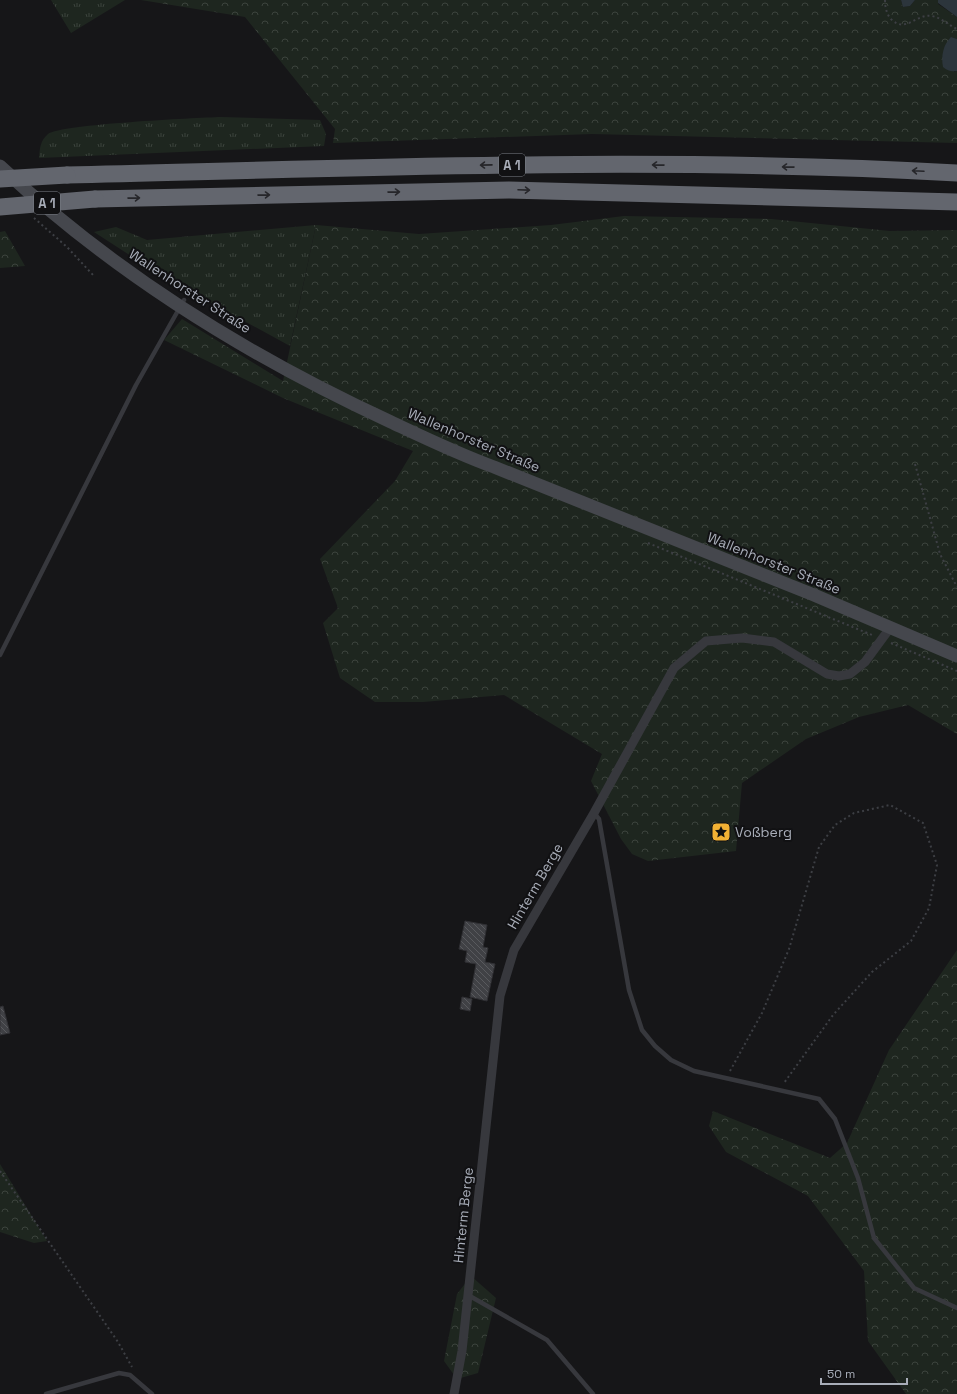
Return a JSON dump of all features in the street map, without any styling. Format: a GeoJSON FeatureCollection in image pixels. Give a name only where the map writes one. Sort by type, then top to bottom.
{"type":"FeatureCollection","features":[{"type":"Feature","properties":{"kind":"highway","name":"A 1"},"geometry":{"type":"LineString","coordinates":[[0,179],[67,175],[565,164],[878,168],[957,173]]}},
{"type":"Feature","properties":{"kind":"highway","name":"A 1"},"geometry":{"type":"LineString","coordinates":[[0,207],[95,199],[509,190],[957,202]]}},
{"type":"Feature","properties":{"kind":"main road","name":"Wallenhorster Straße"},"geometry":{"type":"LineString","coordinates":[[0,166],[68,226],[182,303],[290,371],[356,406],[458,454],[814,595],[957,656]]}},
{"type":"Feature","properties":{"kind":"street","name":"Hinterm Berge"},"geometry":{"type":"LineString","coordinates":[[454,1394],[462,1351],[500,996],[514,950],[594,812],[674,668],[706,641],[742,638],[774,642],[827,674],[839,676],[850,674],[865,662],[890,628]]}},
{"type":"Feature","properties":{"kind":"lane"},"geometry":{"type":"LineString","coordinates":[[0,655],[136,385],[182,303]]}},
{"type":"Feature","properties":{"kind":"lane"},"geometry":{"type":"LineString","coordinates":[[594,812],[599,819],[629,990],[642,1030],[655,1046],[671,1060],[694,1071],[780,1089],[819,1099],[835,1119],[855,1170],[874,1238],[914,1288],[957,1308]]}},
{"type":"Feature","properties":{"kind":"lane"},"geometry":{"type":"LineString","coordinates":[[468,1295],[547,1340],[593,1394]]}},
{"type":"Feature","properties":{"kind":"lane"},"geometry":{"type":"LineString","coordinates":[[46,1394],[119,1373],[130,1375],[152,1394]]}},
{"type":"Feature","properties":{"kind":"path"},"geometry":{"type":"LineString","coordinates":[[885,0],[889,18],[896,24],[905,25],[923,16],[932,16],[943,19],[957,29]]}},
{"type":"Feature","properties":{"kind":"path"},"geometry":{"type":"LineString","coordinates":[[33,218],[67,247],[93,275]]}},
{"type":"Feature","properties":{"kind":"path"},"geometry":{"type":"LineString","coordinates":[[916,464],[940,554],[957,587]]}},
{"type":"Feature","properties":{"kind":"path"},"geometry":{"type":"LineString","coordinates":[[882,639],[957,671]]}},
{"type":"Feature","properties":{"kind":"path"},"geometry":{"type":"LineString","coordinates":[[727,1078],[762,1013],[789,949],[819,847],[835,825],[854,813],[890,805],[923,823],[937,865],[929,908],[911,941],[872,972],[833,1015],[780,1089]]}},
{"type":"Feature","properties":{"kind":"path"},"geometry":{"type":"LineString","coordinates":[[0,1171],[118,1342],[142,1384]]}},
{"type":"Feature","properties":{"kind":"green space"},"geometry":{"type":"Polygon","coordinates":[[[51,0],[125,0],[71,33],[51,0]]]}},
{"type":"Feature","properties":{"kind":"green space"},"geometry":{"type":"Polygon","coordinates":[[[141,0],[901,0],[903,7],[910,6],[915,0],[938,0],[938,4],[957,17],[957,39],[951,37],[954,72],[957,71],[957,143],[592,134],[333,143],[335,129],[245,17],[141,0]]]}},
{"type":"Feature","properties":{"kind":"green space"},"geometry":{"type":"Polygon","coordinates":[[[221,117],[320,120],[326,134],[324,146],[39,158],[43,139],[48,134],[58,130],[102,124],[221,117]]]}},
{"type":"Feature","properties":{"kind":"green space"},"geometry":{"type":"Polygon","coordinates":[[[624,216],[771,219],[890,231],[957,230],[957,734],[908,705],[859,717],[806,739],[742,783],[736,851],[648,861],[632,854],[621,839],[591,781],[602,754],[504,695],[423,702],[375,702],[340,678],[323,623],[338,608],[320,559],[395,481],[413,451],[283,398],[164,340],[182,319],[283,381],[316,225],[419,234],[551,225],[624,216]]]}},
{"type":"Feature","properties":{"kind":"green space"},"geometry":{"type":"Polygon","coordinates":[[[316,225],[290,346],[162,276],[94,232],[116,227],[147,240],[316,225]]]}},
{"type":"Feature","properties":{"kind":"green space"},"geometry":{"type":"Polygon","coordinates":[[[5,231],[25,266],[0,268],[0,232],[5,231]]]}},
{"type":"Feature","properties":{"kind":"green space"},"geometry":{"type":"Polygon","coordinates":[[[957,950],[957,1394],[906,1394],[868,1341],[864,1271],[808,1196],[726,1152],[709,1126],[713,1111],[830,1158],[847,1143],[889,1050],[957,950]]]}},
{"type":"Feature","properties":{"kind":"green space"},"geometry":{"type":"Polygon","coordinates":[[[0,1164],[47,1241],[34,1243],[0,1232],[0,1164]]]}},
{"type":"Feature","properties":{"kind":"green space"},"geometry":{"type":"Polygon","coordinates":[[[471,1276],[496,1298],[478,1373],[457,1379],[444,1361],[457,1294],[471,1276]]]}},
{"type":"Feature","properties":{"kind":"shaded area"},"geometry":{"type":"Polygon","coordinates":[[[901,0],[915,0],[910,6],[903,7],[901,0]]]}},
{"type":"Feature","properties":{"kind":"shaded area"},"geometry":{"type":"Polygon","coordinates":[[[938,0],[957,0],[957,17],[938,3],[938,0]]]}},
{"type":"Feature","properties":{"kind":"shaded area"},"geometry":{"type":"Polygon","coordinates":[[[951,37],[957,39],[957,71],[950,71],[943,67],[943,51],[951,37]]]}},
{"type":"Feature","properties":{"kind":"building"},"geometry":{"type":"Polygon","coordinates":[[[465,921],[487,925],[483,947],[488,948],[485,962],[495,964],[487,1001],[470,997],[476,964],[465,962],[467,951],[459,949],[465,921]]]}},
{"type":"Feature","properties":{"kind":"building"},"geometry":{"type":"Polygon","coordinates":[[[462,997],[472,999],[470,1011],[460,1009],[462,997]]]}},
{"type":"Feature","properties":{"kind":"building"},"geometry":{"type":"Polygon","coordinates":[[[3,1006],[10,1033],[0,1035],[0,1007],[3,1006]]]}},
{"type":"Feature","properties":{"kind":"place","name":"Voßberg"},"geometry":{"type":"Point","coordinates":[721,832]}}]}
